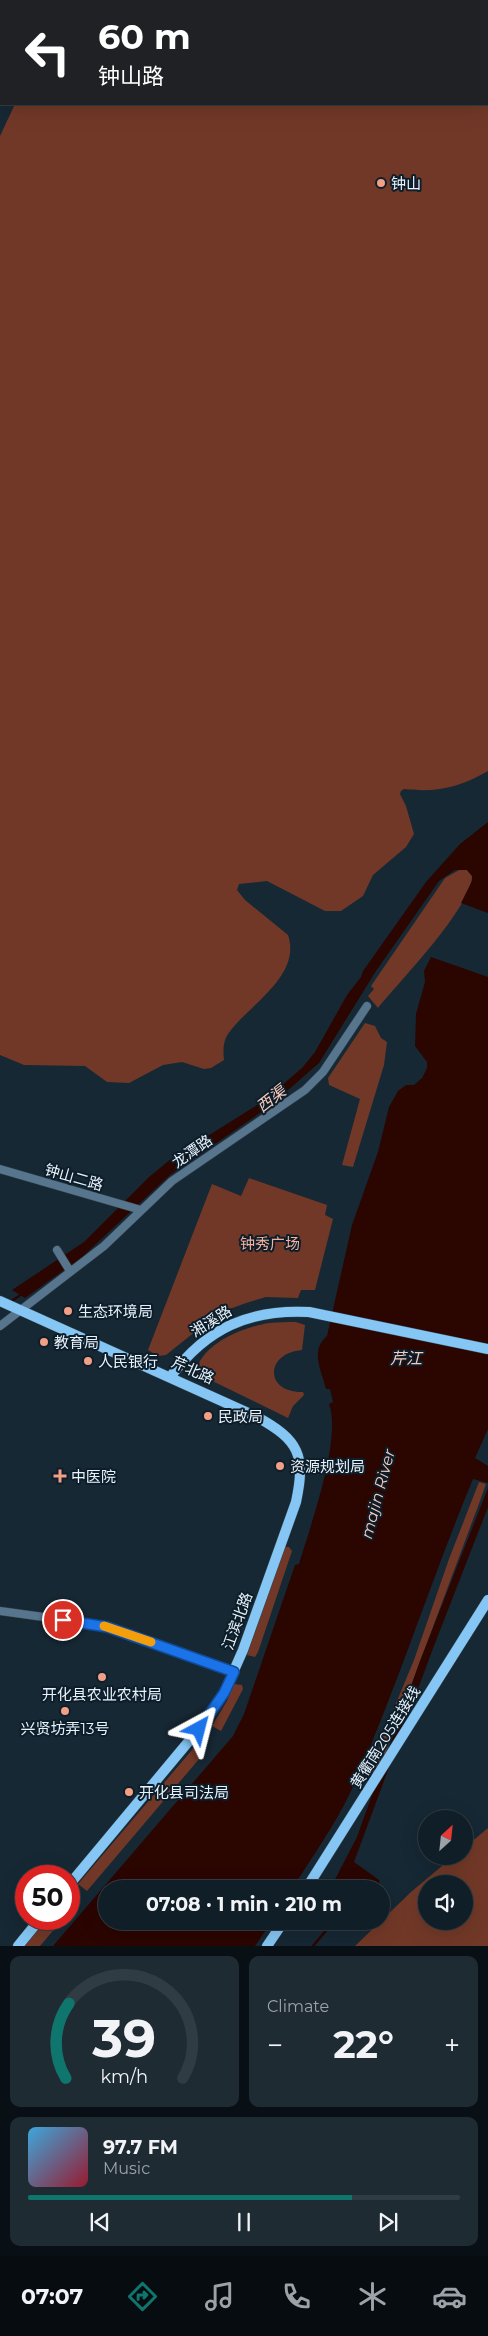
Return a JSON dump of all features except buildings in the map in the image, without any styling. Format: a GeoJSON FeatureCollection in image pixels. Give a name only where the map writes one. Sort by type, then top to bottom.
{"type":"FeatureCollection","features":[{"type":"Feature","properties":{"kind":"main road","name":"芹北路"},"geometry":{"type":"LineString","coordinates":[[0,1301],[171,1376],[257,1417],[288,1437]]}},
{"type":"Feature","properties":{"kind":"main road","name":"湘溪路"},"geometry":{"type":"LineString","coordinates":[[171,1376],[195,1349],[224,1327],[245,1318],[290,1311],[309,1312],[488,1349]]}},
{"type":"Feature","properties":{"kind":"main road","name":"江滨北路"},"geometry":{"type":"LineString","coordinates":[[80,1872],[213,1711],[234,1672],[296,1502],[300,1482],[300,1462],[296,1449],[288,1437]]}},
{"type":"Feature","properties":{"kind":"main road","name":"黄衢南205连接线"},"geometry":{"type":"LineString","coordinates":[[312,1880],[488,1600]]}},
{"type":"Feature","properties":{"kind":"main road"},"geometry":{"type":"LineString","coordinates":[[18,1946],[31,1930]]}},
{"type":"Feature","properties":{"kind":"main road"},"geometry":{"type":"LineString","coordinates":[[267,1946],[278,1930]]}},
{"type":"Feature","properties":{"kind":"street","name":"龙潭路"},"geometry":{"type":"LineString","coordinates":[[0,1326],[104,1246],[172,1181],[305,1090],[323,1072],[367,1006]]}},
{"type":"Feature","properties":{"kind":"street","name":"钟山二路"},"geometry":{"type":"LineString","coordinates":[[0,1170],[141,1210]]}},
{"type":"Feature","properties":{"kind":"street"},"geometry":{"type":"LineString","coordinates":[[57,1250],[70,1271]]}},
{"type":"Feature","properties":{"kind":"street"},"geometry":{"type":"LineString","coordinates":[[0,1611],[100,1625],[234,1672]]}},
{"type":"Feature","properties":{"kind":"green space"},"geometry":{"type":"Polygon","coordinates":[[[15,105],[488,105],[488,771],[448,788],[427,790],[404,789],[401,791],[400,794],[406,806],[414,834],[406,847],[373,875],[363,896],[341,911],[325,911],[267,881],[239,884],[237,890],[245,900],[288,935],[290,950],[287,964],[280,977],[228,1034],[224,1046],[224,1060],[211,1068],[204,1069],[182,1062],[163,1065],[129,1083],[107,1082],[85,1066],[24,1065],[0,1055],[0,136],[15,105]]]}},
{"type":"Feature","properties":{"kind":"green space"},"geometry":{"type":"Polygon","coordinates":[[[461,869],[467,870],[472,876],[469,890],[460,906],[433,944],[378,1008],[368,996],[374,989],[371,986],[445,878],[461,869]]]}},
{"type":"Feature","properties":{"kind":"green space"},"geometry":{"type":"Polygon","coordinates":[[[365,1023],[375,1026],[381,1038],[387,1042],[384,1065],[353,1167],[342,1165],[360,1099],[329,1085],[328,1078],[365,1023]]]}},
{"type":"Feature","properties":{"kind":"green space","name":"钟秀广场"},"geometry":{"type":"Polygon","coordinates":[[[249,1178],[327,1205],[325,1215],[333,1219],[315,1290],[301,1290],[298,1298],[266,1297],[227,1310],[201,1327],[166,1355],[158,1356],[148,1350],[212,1184],[241,1196],[249,1178]]]}},
{"type":"Feature","properties":{"kind":"green space"},"geometry":{"type":"Polygon","coordinates":[[[296,1322],[305,1325],[302,1350],[281,1358],[276,1365],[274,1373],[276,1380],[281,1386],[290,1391],[303,1392],[304,1395],[293,1406],[288,1418],[196,1373],[199,1363],[214,1345],[236,1333],[259,1325],[296,1322]]]}},
{"type":"Feature","properties":{"kind":"green space"},"geometry":{"type":"Polygon","coordinates":[[[479,1482],[486,1484],[480,1501],[384,1758],[371,1780],[369,1780],[384,1732],[414,1660],[449,1559],[479,1482]]]}},
{"type":"Feature","properties":{"kind":"green space"},"geometry":{"type":"Polygon","coordinates":[[[284,1547],[289,1547],[292,1551],[258,1652],[255,1657],[247,1655],[284,1547]]]}},
{"type":"Feature","properties":{"kind":"green space"},"geometry":{"type":"Polygon","coordinates":[[[234,1684],[242,1685],[243,1689],[221,1731],[212,1726],[227,1701],[234,1684]]]}},
{"type":"Feature","properties":{"kind":"green space"},"geometry":{"type":"Polygon","coordinates":[[[197,1744],[205,1752],[87,1891],[80,1886],[80,1882],[197,1744]]]}},
{"type":"Feature","properties":{"kind":"green space"},"geometry":{"type":"Polygon","coordinates":[[[488,1828],[488,1946],[355,1946],[372,1930],[390,1930],[390,1912],[418,1886],[418,1930],[473,1930],[473,1875],[431,1875],[443,1865],[473,1865],[473,1840],[488,1828]]]}},
{"type":"Feature","properties":{"kind":"green space"},"geometry":{"type":"Polygon","coordinates":[[[38,1930],[54,1930],[40,1946],[24,1946],[38,1930]]]}},
{"type":"Feature","properties":{"kind":"water"},"geometry":{"type":"Polygon","coordinates":[[[488,822],[488,913],[461,903],[472,881],[472,876],[467,870],[455,870],[439,881],[376,971],[319,1063],[270,1106],[170,1175],[82,1257],[25,1298],[12,1290],[84,1242],[149,1177],[171,1159],[265,1100],[303,1067],[315,1052],[347,995],[426,882],[460,844],[488,822]]]}},
{"type":"Feature","properties":{"kind":"water","name":"芹江"},"geometry":{"type":"Polygon","coordinates":[[[431,957],[488,977],[488,1429],[475,1458],[488,1466],[488,1483],[473,1479],[368,1753],[345,1804],[298,1880],[110,1880],[233,1736],[244,1714],[295,1565],[299,1564],[323,1483],[331,1439],[332,1419],[329,1404],[333,1402],[330,1389],[326,1389],[318,1361],[319,1348],[327,1336],[352,1225],[378,1152],[389,1107],[398,1091],[406,1085],[414,1085],[422,1078],[427,1068],[427,1062],[415,1046],[416,1014],[425,982],[424,971],[431,957]]]}},
{"type":"Feature","properties":{"kind":"water"},"geometry":{"type":"Polygon","coordinates":[[[488,1488],[488,1507],[432,1651],[354,1862],[379,1880],[335,1880],[357,1837],[420,1661],[488,1488]]]}},
{"type":"Feature","properties":{"kind":"water","name":"芹江"},"geometry":{"type":"Polygon","coordinates":[[[98,1894],[98,1930],[266,1930],[255,1946],[53,1946],[67,1930],[80,1930],[80,1914],[98,1894]]]}},
{"type":"Feature","properties":{"kind":"waterway","name":"西渠"},"geometry":{"type":"LineString","coordinates":[[10,1302],[22,1294]]}},
{"type":"Feature","properties":{"kind":"waterway"},"geometry":{"type":"LineString","coordinates":[[313,1946],[326,1930]]}},
{"type":"Feature","properties":{"kind":"slow traffic"},"geometry":{"type":"LineString","coordinates":[[104,1626],[151,1642]]}},
{"type":"Feature","properties":{"kind":"place","name":"钟山"},"geometry":{"type":"Point","coordinates":[381,183]}},
{"type":"Feature","properties":{"kind":"place","name":"生态环境局"},"geometry":{"type":"Point","coordinates":[68,1311]}},
{"type":"Feature","properties":{"kind":"place","name":"教育局"},"geometry":{"type":"Point","coordinates":[44,1342]}},
{"type":"Feature","properties":{"kind":"place","name":"人民银行"},"geometry":{"type":"Point","coordinates":[88,1361]}},
{"type":"Feature","properties":{"kind":"place","name":"民政局"},"geometry":{"type":"Point","coordinates":[208,1416]}},
{"type":"Feature","properties":{"kind":"place","name":"资源规划局"},"geometry":{"type":"Point","coordinates":[280,1466]}},
{"type":"Feature","properties":{"kind":"place","name":"中医院"},"geometry":{"type":"Point","coordinates":[60,1476]}},
{"type":"Feature","properties":{"kind":"place","name":"开化县农业农村局"},"geometry":{"type":"Point","coordinates":[102,1677]}},
{"type":"Feature","properties":{"kind":"place","name":"兴贤坊弄13号"},"geometry":{"type":"Point","coordinates":[65,1711]}},
{"type":"Feature","properties":{"kind":"place","name":"开化县司法局"},"geometry":{"type":"Point","coordinates":[129,1792]}},
{"type":"Feature","properties":{"kind":"route"},"geometry":{"type":"LineString","coordinates":[[63,1620],[107,1627],[234,1672],[213,1711],[199,1729]]}},
{"type":"Feature","properties":{"kind":"water label","name":"majin River"},"geometry":{"type":"Point","coordinates":[378,1494]}}]}
